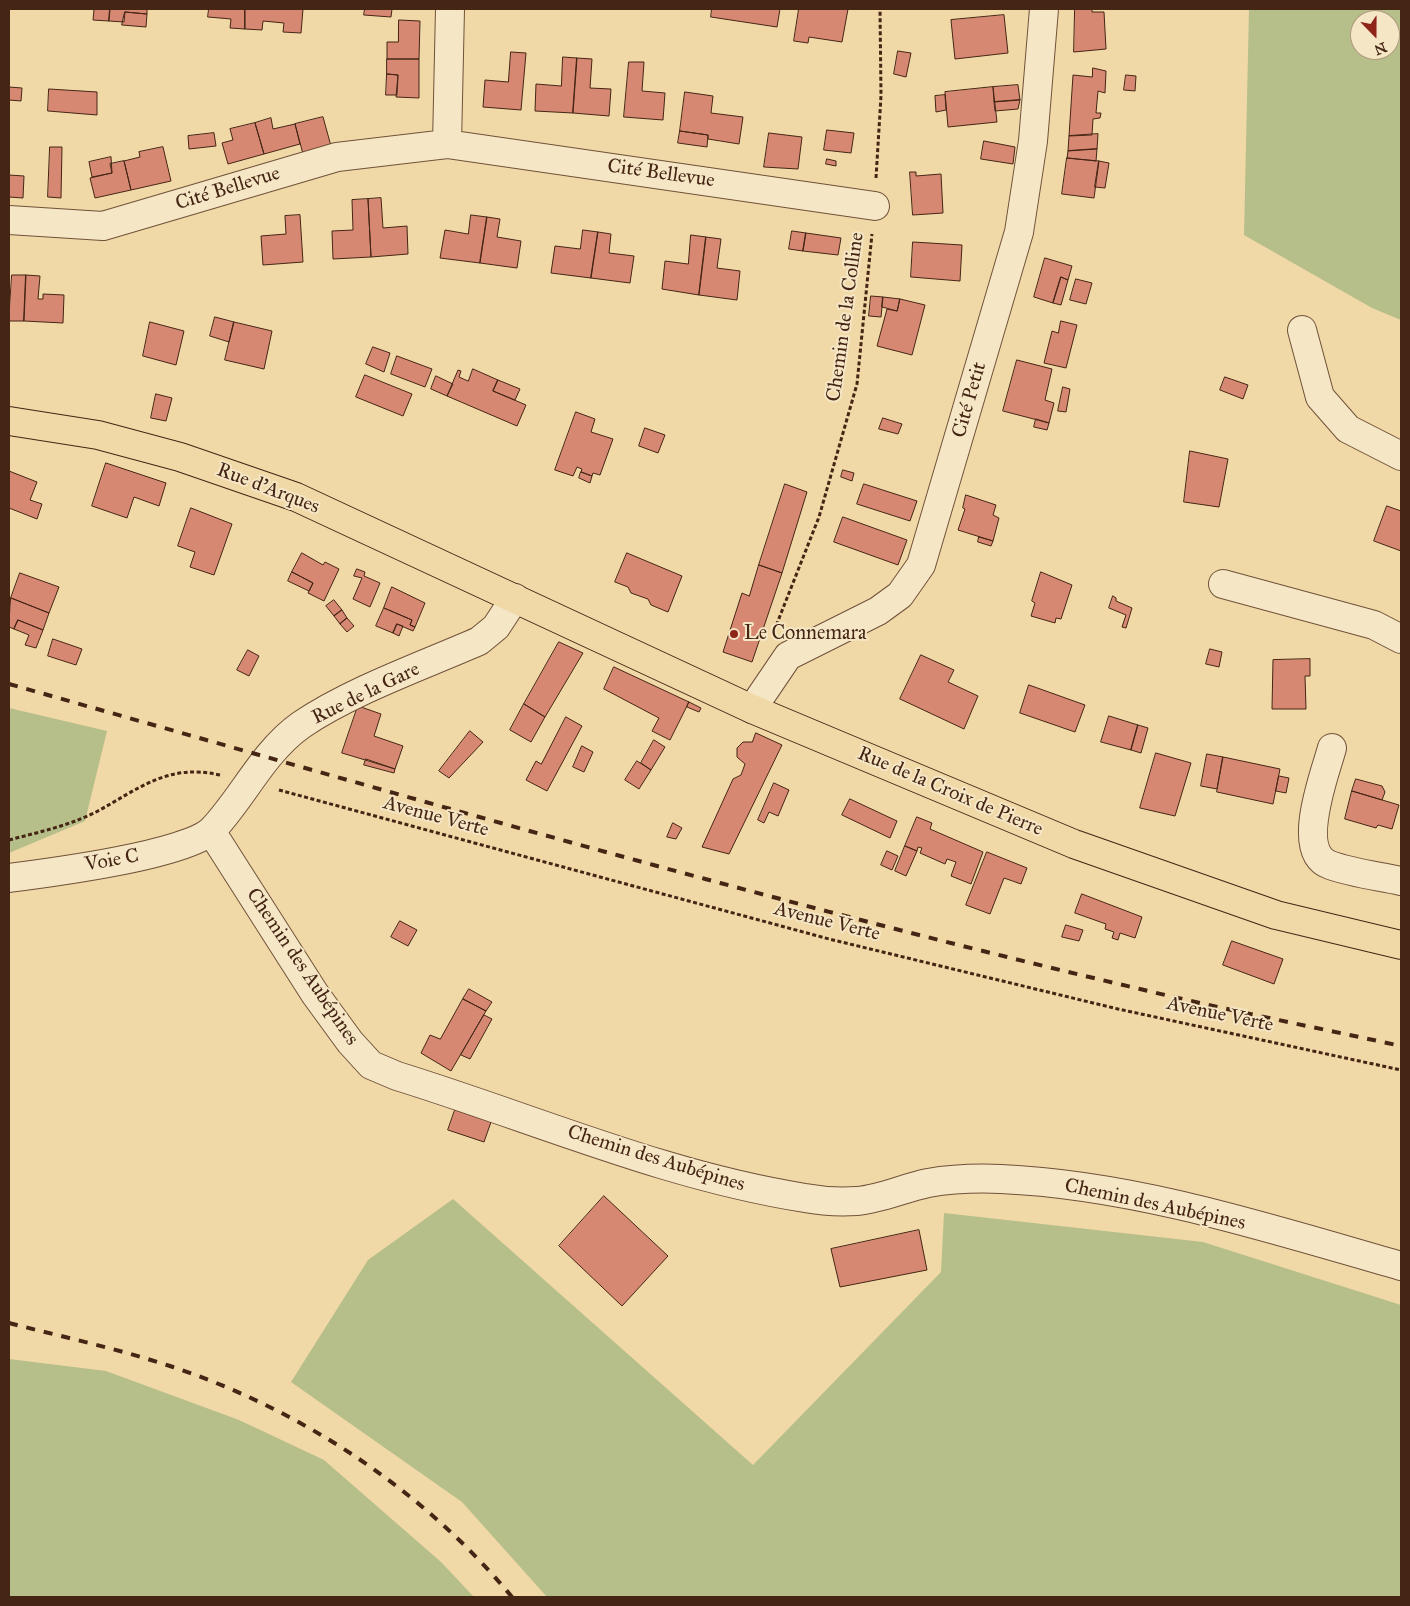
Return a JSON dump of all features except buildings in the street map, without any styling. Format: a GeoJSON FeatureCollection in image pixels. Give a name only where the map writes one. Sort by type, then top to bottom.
{"type":"FeatureCollection","features":[{"type":"Feature","properties":{"kind":"main road","name":"Rue d'Arques"},"geometry":{"type":"LineString","coordinates":[[9,421],[98,435],[180,456],[296,497],[515,598]]}},
{"type":"Feature","properties":{"kind":"main road","name":"Rue de la Croix de Pierre"},"geometry":{"type":"LineString","coordinates":[[515,598],[752,709],[1074,844],[1276,915],[1401,945]]}},
{"type":"Feature","properties":{"kind":"street"},"geometry":{"type":"LineString","coordinates":[[447,144],[450,9]]}},
{"type":"Feature","properties":{"kind":"street","name":"Cité Petit"},"geometry":{"type":"LineString","coordinates":[[752,709],[788,656],[878,611],[900,595],[920,565],[1019,232],[1033,141],[1044,9]]}},
{"type":"Feature","properties":{"kind":"street","name":"Cité Bellevue"},"geometry":{"type":"LineString","coordinates":[[9,220],[103,226],[337,157],[447,144],[875,206]]}},
{"type":"Feature","properties":{"kind":"street"},"geometry":{"type":"LineString","coordinates":[[1302,330],[1320,397],[1348,429],[1401,456]]}},
{"type":"Feature","properties":{"kind":"street"},"geometry":{"type":"LineString","coordinates":[[1223,584],[1374,624],[1401,639]]}},
{"type":"Feature","properties":{"kind":"street","name":"Rue de la Gare"},"geometry":{"type":"LineString","coordinates":[[211,831],[250,782],[267,757],[300,726],[332,706],[478,641],[496,627],[515,598]]}},
{"type":"Feature","properties":{"kind":"street"},"geometry":{"type":"LineString","coordinates":[[1332,748],[1312,821],[1316,853],[1328,865],[1401,881]]}},
{"type":"Feature","properties":{"kind":"street","name":"Voie C"},"geometry":{"type":"LineString","coordinates":[[9,878],[154,853],[181,846],[211,831]]}},
{"type":"Feature","properties":{"kind":"street","name":"Chemin des Aubépines"},"geometry":{"type":"LineString","coordinates":[[211,831],[315,994],[350,1042],[371,1065],[397,1076],[669,1167],[732,1185],[809,1199],[857,1201],[929,1183],[963,1179],[1000,1179],[1097,1188],[1232,1218],[1401,1266]]}},
{"type":"Feature","properties":{"kind":"path","name":"Chemin de la Colline"},"geometry":{"type":"LineString","coordinates":[[776,672],[766,651],[819,517],[857,384],[875,206],[881,96],[880,9]]}},
{"type":"Feature","properties":{"kind":"path","name":"Avenue Verte"},"geometry":{"type":"LineString","coordinates":[[9,840],[62,826],[96,811],[126,793],[169,774],[202,771],[250,782],[829,939],[1128,1011],[1401,1070]]}},
{"type":"Feature","properties":{"kind":"green space"},"geometry":{"type":"Polygon","coordinates":[[[1249,9],[1401,9],[1401,320],[1372,308],[1244,235],[1249,9]]]}},
{"type":"Feature","properties":{"kind":"green space"},"geometry":{"type":"Polygon","coordinates":[[[9,708],[107,731],[85,821],[9,853],[9,708]]]}},
{"type":"Feature","properties":{"kind":"green space"},"geometry":{"type":"Polygon","coordinates":[[[453,1199],[753,1465],[941,1272],[944,1213],[1203,1242],[1401,1305],[1401,1597],[547,1597],[462,1502],[291,1382],[368,1260],[453,1199]]]}},
{"type":"Feature","properties":{"kind":"green space"},"geometry":{"type":"Polygon","coordinates":[[[9,1359],[106,1371],[239,1420],[324,1460],[441,1562],[474,1597],[9,1597],[9,1359]]]}},
{"type":"Feature","properties":{"kind":"railway"},"geometry":{"type":"LineString","coordinates":[[9,684],[431,804],[856,919],[1172,997],[1401,1046]]}},
{"type":"Feature","properties":{"kind":"railway"},"geometry":{"type":"LineString","coordinates":[[9,1323],[112,1349],[173,1367],[222,1385],[315,1431],[401,1489],[478,1558],[512,1597]]}},
{"type":"Feature","properties":{"kind":"place","name":"Le Connemara"},"geometry":{"type":"Point","coordinates":[734,634]}}]}
